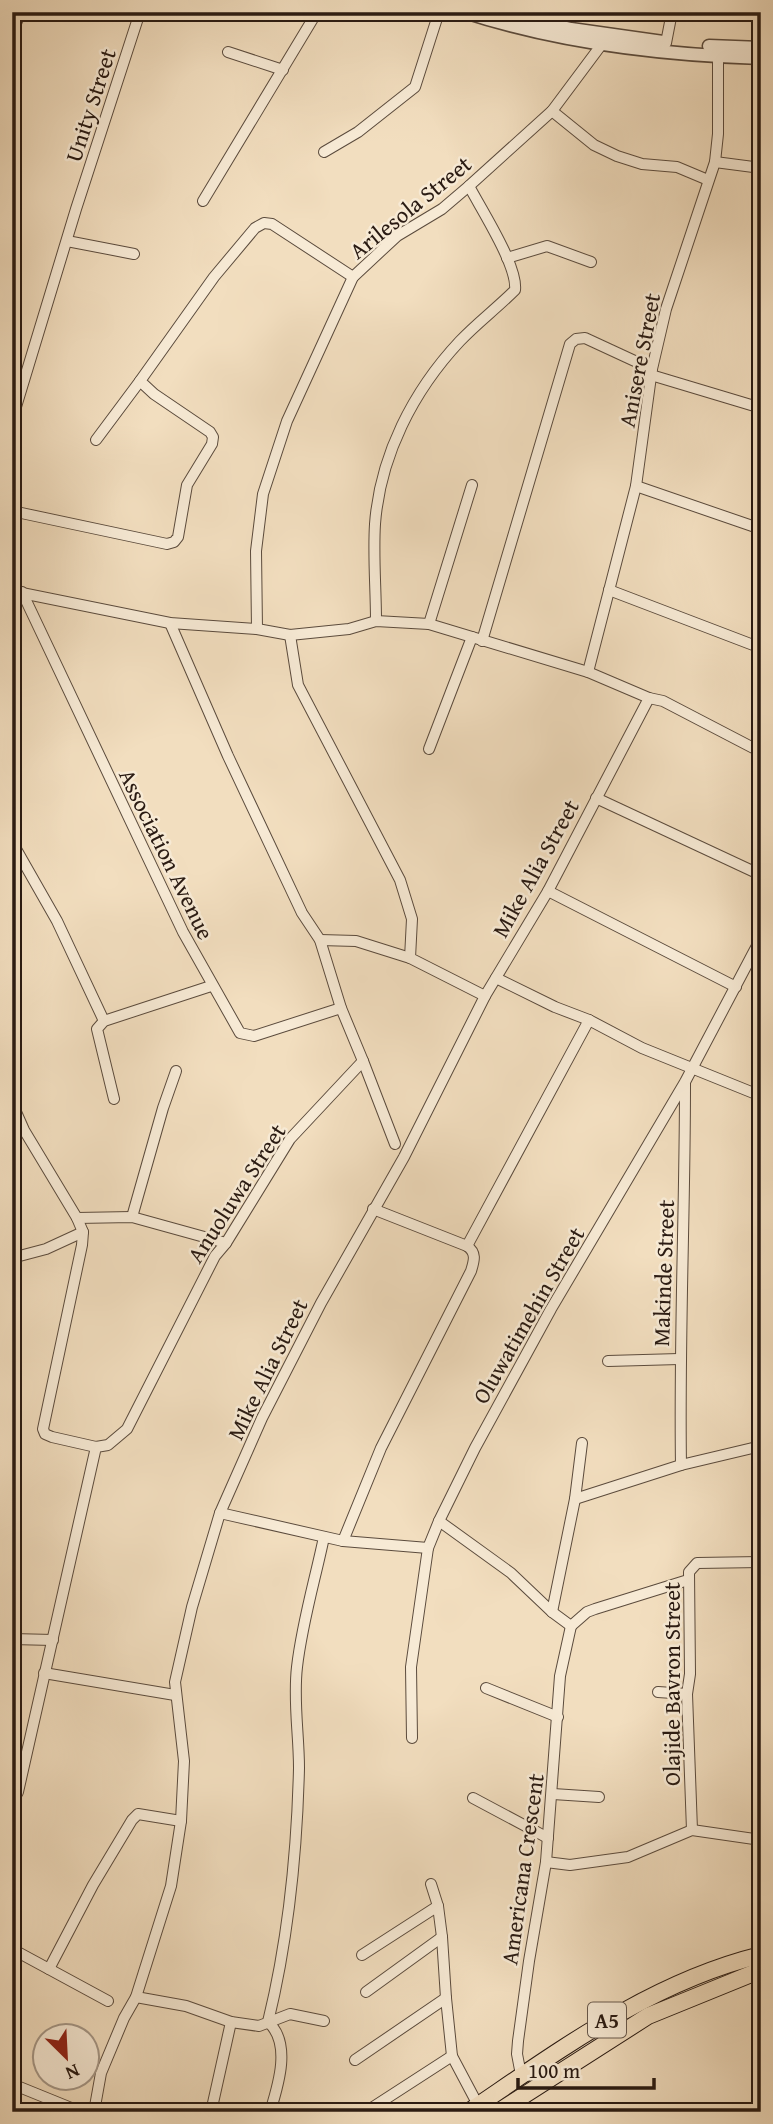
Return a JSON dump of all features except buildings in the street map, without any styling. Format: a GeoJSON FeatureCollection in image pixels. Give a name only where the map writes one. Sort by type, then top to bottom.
{"type":"FeatureCollection","features":[{"type":"Feature","properties":{"kind":"highway","name":"A5"},"geometry":{"type":"LineString","coordinates":[[473,2108],[595,2027],[640,2002],[709,1972],[761,1955]]}},
{"type":"Feature","properties":{"kind":"highway","name":"A5"},"geometry":{"type":"LineString","coordinates":[[498,2112],[648,2016],[761,1970]]}},
{"type":"Feature","properties":{"kind":"street"},"geometry":{"type":"LineString","coordinates":[[12,32],[21,12]]}},
{"type":"Feature","properties":{"kind":"street","name":"Unity Street"},"geometry":{"type":"LineString","coordinates":[[12,420],[140,12]]}},
{"type":"Feature","properties":{"kind":"street"},"geometry":{"type":"LineString","coordinates":[[203,201],[317,12]]}},
{"type":"Feature","properties":{"kind":"street"},"geometry":{"type":"LineString","coordinates":[[324,152],[358,132],[415,87],[439,12]]}},
{"type":"Feature","properties":{"kind":"street"},"geometry":{"type":"LineString","coordinates":[[465,12],[504,25],[602,44],[761,58]]}},
{"type":"Feature","properties":{"kind":"street"},"geometry":{"type":"LineString","coordinates":[[497,12],[571,29],[666,43],[761,48]]}},
{"type":"Feature","properties":{"kind":"street"},"geometry":{"type":"LineString","coordinates":[[666,43],[672,12]]}},
{"type":"Feature","properties":{"kind":"street","name":"Arilesola Street"},"geometry":{"type":"LineString","coordinates":[[257,629],[256,551],[263,494],[287,421],[353,277],[397,236],[442,209],[552,111],[602,44]]}},
{"type":"Feature","properties":{"kind":"street"},"geometry":{"type":"LineString","coordinates":[[228,52],[283,69]]}},
{"type":"Feature","properties":{"kind":"street","name":"Anisere Street"},"geometry":{"type":"LineString","coordinates":[[588,672],[636,486],[651,372],[666,309],[715,162],[718,134],[718,55]]}},
{"type":"Feature","properties":{"kind":"street"},"geometry":{"type":"LineString","coordinates":[[552,111],[594,145],[617,156],[642,163],[677,167],[708,180]]}},
{"type":"Feature","properties":{"kind":"street"},"geometry":{"type":"LineString","coordinates":[[715,162],[761,168]]}},
{"type":"Feature","properties":{"kind":"street"},"geometry":{"type":"LineString","coordinates":[[376,621],[377,504],[382,482],[408,411],[461,340],[515,290],[516,282],[507,258],[469,186]]}},
{"type":"Feature","properties":{"kind":"street"},"geometry":{"type":"LineString","coordinates":[[96,440],[214,277],[255,228],[264,223],[272,225],[353,277]]}},
{"type":"Feature","properties":{"kind":"street"},"geometry":{"type":"LineString","coordinates":[[67,241],[134,254]]}},
{"type":"Feature","properties":{"kind":"street"},"geometry":{"type":"LineString","coordinates":[[507,258],[547,246],[591,262]]}},
{"type":"Feature","properties":{"kind":"street"},"geometry":{"type":"LineString","coordinates":[[429,748],[477,639],[570,344],[576,339],[585,338],[651,372],[760,405]]}},
{"type":"Feature","properties":{"kind":"street"},"geometry":{"type":"LineString","coordinates":[[12,511],[167,544],[174,542],[178,537],[187,485],[212,444],[213,437],[210,432],[139,381]]}},
{"type":"Feature","properties":{"kind":"street"},"geometry":{"type":"LineString","coordinates":[[429,624],[472,485]]}},
{"type":"Feature","properties":{"kind":"street"},"geometry":{"type":"LineString","coordinates":[[636,486],[761,529]]}},
{"type":"Feature","properties":{"kind":"street"},"geometry":{"type":"LineString","coordinates":[[609,590],[761,648]]}},
{"type":"Feature","properties":{"kind":"street"},"geometry":{"type":"LineString","coordinates":[[17,591],[170,623],[257,629],[289,635],[349,629],[376,621],[429,624],[588,672],[649,698],[663,701],[761,752]]}},
{"type":"Feature","properties":{"kind":"street","name":"Association Avenue"},"geometry":{"type":"LineString","coordinates":[[17,591],[171,908],[211,986],[240,1034],[254,1036],[341,1008]]}},
{"type":"Feature","properties":{"kind":"street"},"geometry":{"type":"LineString","coordinates":[[170,623],[296,901],[320,940],[341,1008],[395,1144]]}},
{"type":"Feature","properties":{"kind":"street"},"geometry":{"type":"LineString","coordinates":[[289,635],[298,685],[401,880],[412,919],[410,958]]}},
{"type":"Feature","properties":{"kind":"street","name":"Mike Alia Street"},"geometry":{"type":"LineString","coordinates":[[94,2112],[101,2073],[124,2018],[136,1997],[171,1886],[181,1821],[184,1761],[175,1682],[192,1607],[220,1513],[262,1418],[321,1303],[404,1157],[485,996],[548,891],[649,698]]}},
{"type":"Feature","properties":{"kind":"street"},"geometry":{"type":"LineString","coordinates":[[596,798],[761,875]]}},
{"type":"Feature","properties":{"kind":"street"},"geometry":{"type":"LineString","coordinates":[[12,842],[57,921],[104,1021]]}},
{"type":"Feature","properties":{"kind":"street"},"geometry":{"type":"LineString","coordinates":[[548,891],[736,987]]}},
{"type":"Feature","properties":{"kind":"street","name":"Oluwatimehin Street"},"geometry":{"type":"LineString","coordinates":[[412,1738],[411,1667],[428,1548],[439,1521],[475,1448],[551,1309],[685,1082],[761,937]]}},
{"type":"Feature","properties":{"kind":"street"},"geometry":{"type":"LineString","coordinates":[[320,940],[356,941],[410,958],[485,996]]}},
{"type":"Feature","properties":{"kind":"street"},"geometry":{"type":"LineString","coordinates":[[496,978],[555,1007],[589,1020],[642,1048],[761,1096]]}},
{"type":"Feature","properties":{"kind":"street"},"geometry":{"type":"LineString","coordinates":[[114,1099],[97,1030],[104,1021],[211,986]]}},
{"type":"Feature","properties":{"kind":"street"},"geometry":{"type":"LineString","coordinates":[[467,1246],[589,1020]]}},
{"type":"Feature","properties":{"kind":"street","name":"Anuoluwa Street"},"geometry":{"type":"LineString","coordinates":[[96,1447],[118,1439],[127,1429],[215,1256],[226,1243],[290,1139],[363,1060]]}},
{"type":"Feature","properties":{"kind":"street"},"geometry":{"type":"LineString","coordinates":[[132,1217],[176,1071]]}},
{"type":"Feature","properties":{"kind":"street","name":"Makinde Street"},"geometry":{"type":"LineString","coordinates":[[681,1465],[679,1359],[685,1207],[685,1082]]}},
{"type":"Feature","properties":{"kind":"street"},"geometry":{"type":"LineString","coordinates":[[12,1103],[24,1130],[83,1232],[43,1429],[45,1434],[52,1437],[96,1447],[18,1792],[12,1803]]}},
{"type":"Feature","properties":{"kind":"street"},"geometry":{"type":"LineString","coordinates":[[12,1133],[24,1130]]}},
{"type":"Feature","properties":{"kind":"street"},"geometry":{"type":"LineString","coordinates":[[343,1541],[374,1465],[471,1271],[475,1258],[472,1249],[467,1246],[373,1209]]}},
{"type":"Feature","properties":{"kind":"street"},"geometry":{"type":"LineString","coordinates":[[77,1218],[132,1217],[226,1243]]}},
{"type":"Feature","properties":{"kind":"street"},"geometry":{"type":"LineString","coordinates":[[12,1258],[46,1249],[83,1232]]}},
{"type":"Feature","properties":{"kind":"street"},"geometry":{"type":"LineString","coordinates":[[608,1361],[679,1359]]}},
{"type":"Feature","properties":{"kind":"street"},"geometry":{"type":"LineString","coordinates":[[552,1612],[575,1499],[582,1443]]}},
{"type":"Feature","properties":{"kind":"street"},"geometry":{"type":"LineString","coordinates":[[575,1499],[681,1465],[761,1446]]}},
{"type":"Feature","properties":{"kind":"street"},"geometry":{"type":"LineString","coordinates":[[220,1513],[343,1541],[428,1548]]}},
{"type":"Feature","properties":{"kind":"street"},"geometry":{"type":"LineString","coordinates":[[439,1521],[511,1573],[571,1626],[594,1609],[688,1580]]}},
{"type":"Feature","properties":{"kind":"street"},"geometry":{"type":"LineString","coordinates":[[268,2022],[292,1873],[299,1768],[295,1693],[298,1665],[324,1536]]}},
{"type":"Feature","properties":{"kind":"street","name":"Olajide Bavron Street"},"geometry":{"type":"LineString","coordinates":[[692,1830],[687,1694],[690,1674],[690,1572],[697,1563],[761,1562]]}},
{"type":"Feature","properties":{"kind":"street","name":"Americana Crescent"},"geometry":{"type":"LineString","coordinates":[[521,2075],[517,2054],[518,2040],[546,1862],[560,1676],[571,1626]]}},
{"type":"Feature","properties":{"kind":"street"},"geometry":{"type":"LineString","coordinates":[[12,1639],[52,1640]]}},
{"type":"Feature","properties":{"kind":"street"},"geometry":{"type":"LineString","coordinates":[[44,1674],[175,1695]]}},
{"type":"Feature","properties":{"kind":"street"},"geometry":{"type":"LineString","coordinates":[[486,1688],[558,1717]]}},
{"type":"Feature","properties":{"kind":"street"},"geometry":{"type":"LineString","coordinates":[[658,1692],[687,1694]]}},
{"type":"Feature","properties":{"kind":"street"},"geometry":{"type":"LineString","coordinates":[[553,1794],[599,1797]]}},
{"type":"Feature","properties":{"kind":"street"},"geometry":{"type":"LineString","coordinates":[[473,1798],[548,1838]]}},
{"type":"Feature","properties":{"kind":"street"},"geometry":{"type":"LineString","coordinates":[[49,1969],[93,1885],[132,1820],[138,1814],[146,1814],[181,1821]]}},
{"type":"Feature","properties":{"kind":"street"},"geometry":{"type":"LineString","coordinates":[[546,1862],[570,1865],[628,1857],[692,1830],[761,1840]]}},
{"type":"Feature","properties":{"kind":"street"},"geometry":{"type":"LineString","coordinates":[[431,1884],[438,1906],[442,1937],[452,2056],[473,2108]]}},
{"type":"Feature","properties":{"kind":"street"},"geometry":{"type":"LineString","coordinates":[[362,1955],[438,1906]]}},
{"type":"Feature","properties":{"kind":"street"},"geometry":{"type":"LineString","coordinates":[[366,1992],[442,1937]]}},
{"type":"Feature","properties":{"kind":"street"},"geometry":{"type":"LineString","coordinates":[[12,1950],[108,2001]]}},
{"type":"Feature","properties":{"kind":"street"},"geometry":{"type":"LineString","coordinates":[[136,1997],[186,2006],[231,2022],[259,2026],[290,2014],[324,2021]]}},
{"type":"Feature","properties":{"kind":"street"},"geometry":{"type":"LineString","coordinates":[[355,2060],[446,1998]]}},
{"type":"Feature","properties":{"kind":"street"},"geometry":{"type":"LineString","coordinates":[[211,2112],[231,2022]]}},
{"type":"Feature","properties":{"kind":"street"},"geometry":{"type":"LineString","coordinates":[[268,2022],[274,2028],[280,2053],[280,2078],[270,2112]]}},
{"type":"Feature","properties":{"kind":"street"},"geometry":{"type":"LineString","coordinates":[[367,2111],[452,2056]]}},
{"type":"Feature","properties":{"kind":"street"},"geometry":{"type":"LineString","coordinates":[[12,2084],[81,2112]]}}]}
